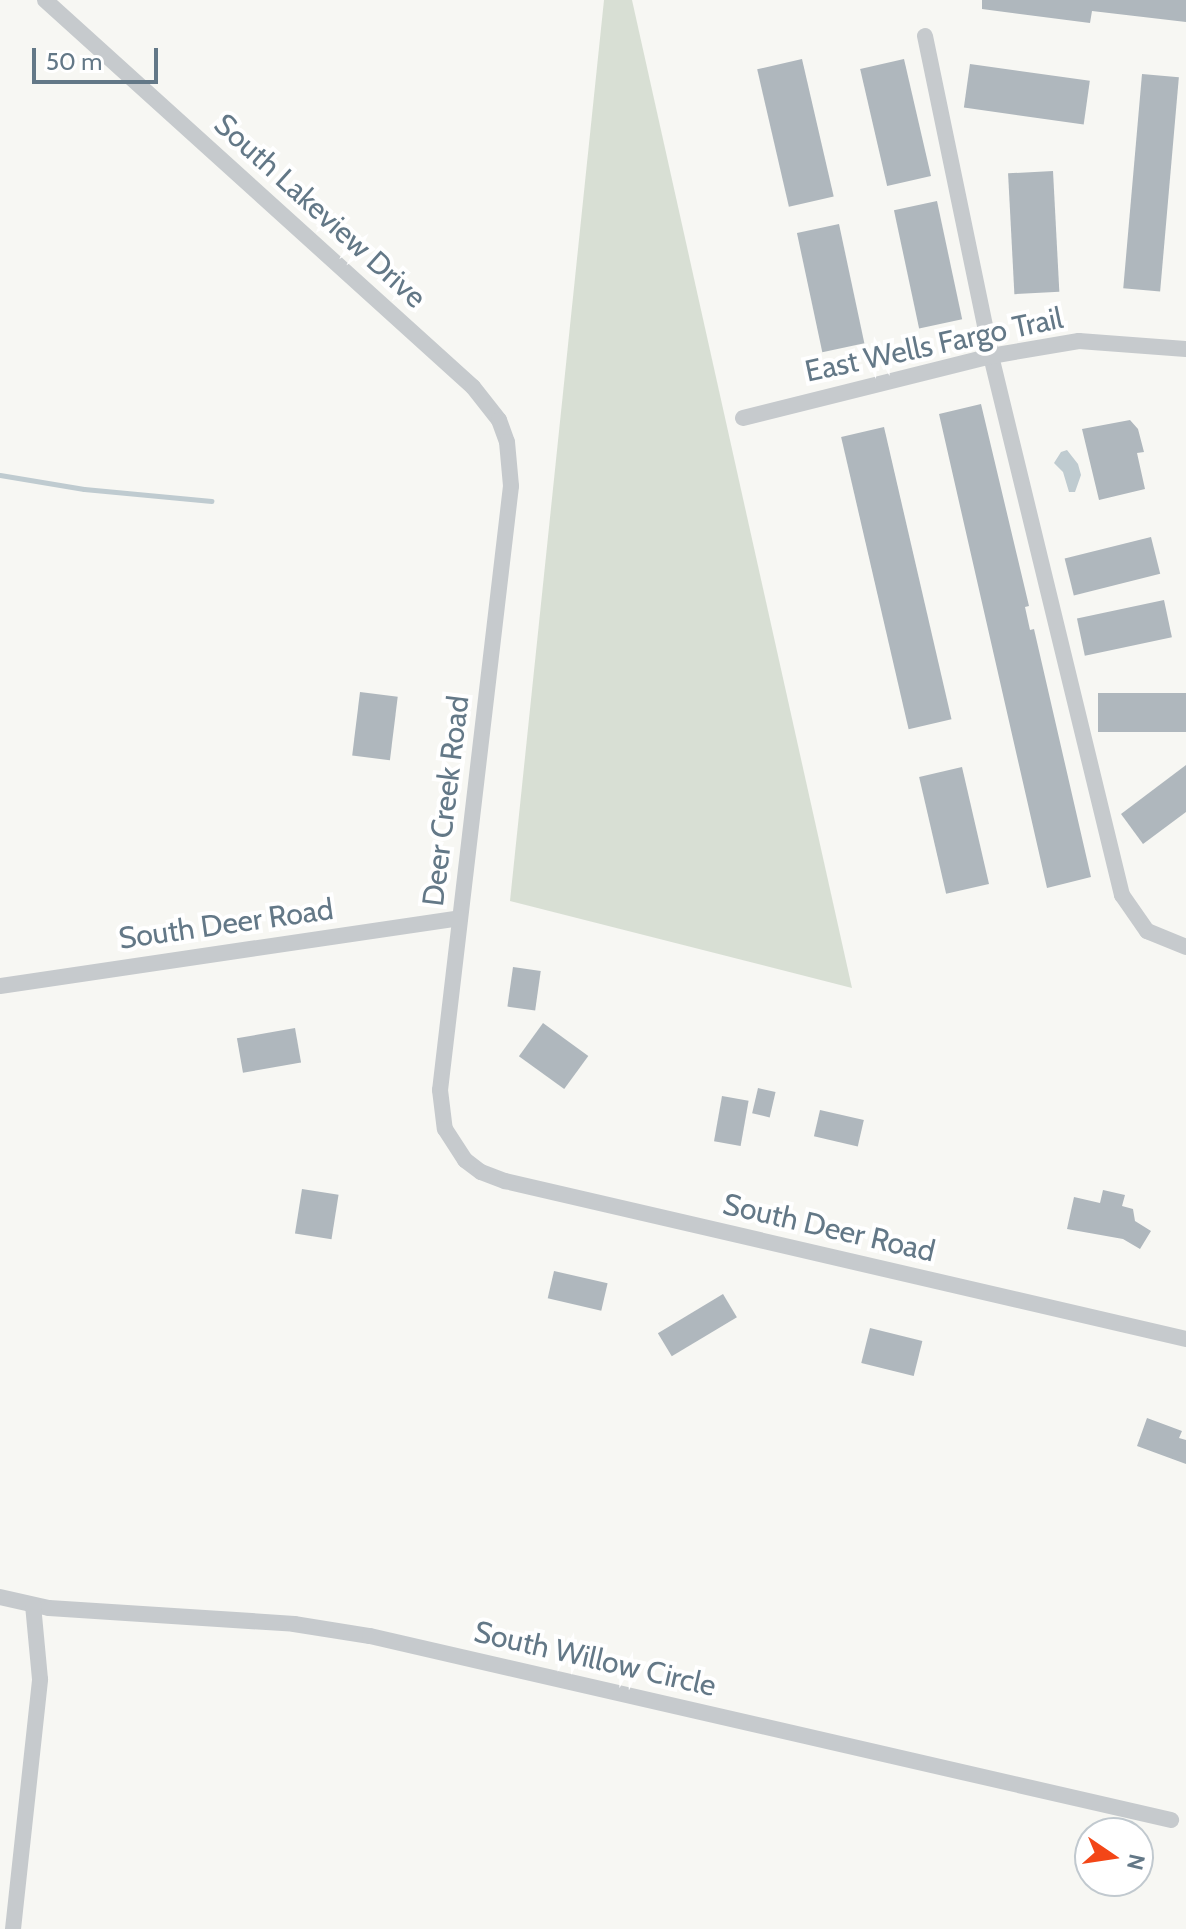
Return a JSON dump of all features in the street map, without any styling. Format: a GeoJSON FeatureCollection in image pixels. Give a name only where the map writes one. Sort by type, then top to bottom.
{"type":"FeatureCollection","features":[{"type":"Feature","properties":{"kind":"street","name":"South Lakeview Drive"},"geometry":{"type":"LineString","coordinates":[[45,0],[473,387],[493,411],[507,442]]}},
{"type":"Feature","properties":{"kind":"street"},"geometry":{"type":"LineString","coordinates":[[925,36],[991,356],[1122,895],[1147,931],[1186,947]]}},
{"type":"Feature","properties":{"kind":"street","name":"East Wells Fargo Trail"},"geometry":{"type":"LineString","coordinates":[[743,418],[991,356],[1079,341],[1186,349]]}},
{"type":"Feature","properties":{"kind":"street","name":"Deer Creek Road"},"geometry":{"type":"LineString","coordinates":[[465,1160],[445,1129],[440,1100],[511,486],[507,442]]}},
{"type":"Feature","properties":{"kind":"street","name":"South Deer Road"},"geometry":{"type":"LineString","coordinates":[[0,986],[460,918]]}},
{"type":"Feature","properties":{"kind":"street","name":"South Deer Road"},"geometry":{"type":"LineString","coordinates":[[465,1160],[481,1172],[505,1181],[1186,1339]]}},
{"type":"Feature","properties":{"kind":"street","name":"South Willow Circle"},"geometry":{"type":"LineString","coordinates":[[0,1597],[33,1605],[294,1624],[356,1633],[1171,1820]]}},
{"type":"Feature","properties":{"kind":"street"},"geometry":{"type":"LineString","coordinates":[[13,1929],[40,1679],[33,1605]]}},
{"type":"Feature","properties":{"kind":"shaded area"},"geometry":{"type":"Polygon","coordinates":[[[604,0],[632,0],[852,988],[510,901],[604,0]]]}},
{"type":"Feature","properties":{"kind":"shaded area"},"geometry":{"type":"Polygon","coordinates":[[[1067,450],[1078,464],[1081,475],[1075,492],[1069,492],[1063,472],[1054,463],[1061,452],[1067,450]]]}},
{"type":"Feature","properties":{"kind":"building"},"geometry":{"type":"Polygon","coordinates":[[[982,0],[1186,0],[1186,22],[1092,11],[1090,23],[982,9],[982,0]]]}},
{"type":"Feature","properties":{"kind":"building"},"geometry":{"type":"Polygon","coordinates":[[[802,59],[834,196],[789,207],[757,69],[802,59]]]}},
{"type":"Feature","properties":{"kind":"building"},"geometry":{"type":"Polygon","coordinates":[[[904,59],[931,176],[887,186],[860,69],[904,59]]]}},
{"type":"Feature","properties":{"kind":"building"},"geometry":{"type":"Polygon","coordinates":[[[970,64],[1090,81],[1084,124],[964,108],[970,64]]]}},
{"type":"Feature","properties":{"kind":"building"},"geometry":{"type":"Polygon","coordinates":[[[1142,74],[1179,77],[1160,291],[1123,288],[1142,74]]]}},
{"type":"Feature","properties":{"kind":"building"},"geometry":{"type":"Polygon","coordinates":[[[1053,171],[1059,292],[1014,294],[1008,173],[1053,171]]]}},
{"type":"Feature","properties":{"kind":"building"},"geometry":{"type":"Polygon","coordinates":[[[937,201],[962,319],[919,329],[894,210],[937,201]]]}},
{"type":"Feature","properties":{"kind":"building"},"geometry":{"type":"Polygon","coordinates":[[[839,224],[864,343],[822,352],[797,233],[839,224]]]}},
{"type":"Feature","properties":{"kind":"building"},"geometry":{"type":"Polygon","coordinates":[[[981,404],[1029,606],[1025,607],[1030,630],[1034,629],[1091,877],[1047,888],[939,414],[981,404]]]}},
{"type":"Feature","properties":{"kind":"building"},"geometry":{"type":"Polygon","coordinates":[[[1130,420],[1138,429],[1144,452],[1137,453],[1145,489],[1099,500],[1082,429],[1130,420]]]}},
{"type":"Feature","properties":{"kind":"building"},"geometry":{"type":"Polygon","coordinates":[[[884,427],[951,719],[909,729],[841,437],[884,427]]]}},
{"type":"Feature","properties":{"kind":"building"},"geometry":{"type":"Polygon","coordinates":[[[1151,537],[1160,574],[1074,595],[1065,559],[1151,537]]]}},
{"type":"Feature","properties":{"kind":"building"},"geometry":{"type":"Polygon","coordinates":[[[1164,600],[1172,637],[1085,656],[1077,619],[1164,600]]]}},
{"type":"Feature","properties":{"kind":"building"},"geometry":{"type":"Polygon","coordinates":[[[360,692],[398,697],[390,760],[352,756],[360,692]]]}},
{"type":"Feature","properties":{"kind":"building"},"geometry":{"type":"Polygon","coordinates":[[[1098,693],[1186,693],[1186,732],[1098,732],[1098,693]]]}},
{"type":"Feature","properties":{"kind":"building"},"geometry":{"type":"Polygon","coordinates":[[[1186,765],[1186,812],[1143,844],[1121,814],[1186,765]]]}},
{"type":"Feature","properties":{"kind":"building"},"geometry":{"type":"Polygon","coordinates":[[[962,767],[989,884],[946,894],[919,777],[962,767]]]}},
{"type":"Feature","properties":{"kind":"building"},"geometry":{"type":"Polygon","coordinates":[[[513,967],[541,971],[535,1011],[507,1007],[513,967]]]}},
{"type":"Feature","properties":{"kind":"building"},"geometry":{"type":"Polygon","coordinates":[[[543,1023],[588,1056],[564,1089],[519,1056],[543,1023]]]}},
{"type":"Feature","properties":{"kind":"building"},"geometry":{"type":"Polygon","coordinates":[[[295,1028],[301,1062],[243,1073],[237,1038],[295,1028]]]}},
{"type":"Feature","properties":{"kind":"building"},"geometry":{"type":"Polygon","coordinates":[[[758,1088],[776,1092],[770,1117],[752,1113],[758,1088]]]}},
{"type":"Feature","properties":{"kind":"building"},"geometry":{"type":"Polygon","coordinates":[[[722,1096],[749,1101],[741,1146],[714,1141],[722,1096]]]}},
{"type":"Feature","properties":{"kind":"building"},"geometry":{"type":"Polygon","coordinates":[[[820,1110],[864,1120],[858,1146],[814,1136],[820,1110]]]}},
{"type":"Feature","properties":{"kind":"building"},"geometry":{"type":"Polygon","coordinates":[[[302,1189],[339,1195],[332,1239],[295,1233],[302,1189]]]}},
{"type":"Feature","properties":{"kind":"building"},"geometry":{"type":"Polygon","coordinates":[[[1103,1190],[1125,1195],[1122,1206],[1133,1209],[1135,1221],[1151,1231],[1140,1249],[1123,1239],[1067,1229],[1074,1197],[1100,1203],[1103,1190]]]}},
{"type":"Feature","properties":{"kind":"building"},"geometry":{"type":"Polygon","coordinates":[[[554,1271],[608,1283],[601,1311],[548,1298],[554,1271]]]}},
{"type":"Feature","properties":{"kind":"building"},"geometry":{"type":"Polygon","coordinates":[[[723,1294],[737,1317],[672,1356],[658,1333],[723,1294]]]}},
{"type":"Feature","properties":{"kind":"building"},"geometry":{"type":"Polygon","coordinates":[[[870,1328],[922,1341],[914,1376],[861,1363],[870,1328]]]}},
{"type":"Feature","properties":{"kind":"building"},"geometry":{"type":"Polygon","coordinates":[[[1147,1418],[1182,1431],[1179,1438],[1186,1440],[1186,1464],[1137,1446],[1147,1418]]]}},
{"type":"Feature","properties":{"kind":"waterway"},"geometry":{"type":"LineString","coordinates":[[0,475],[84,489],[211,501]]}}]}
